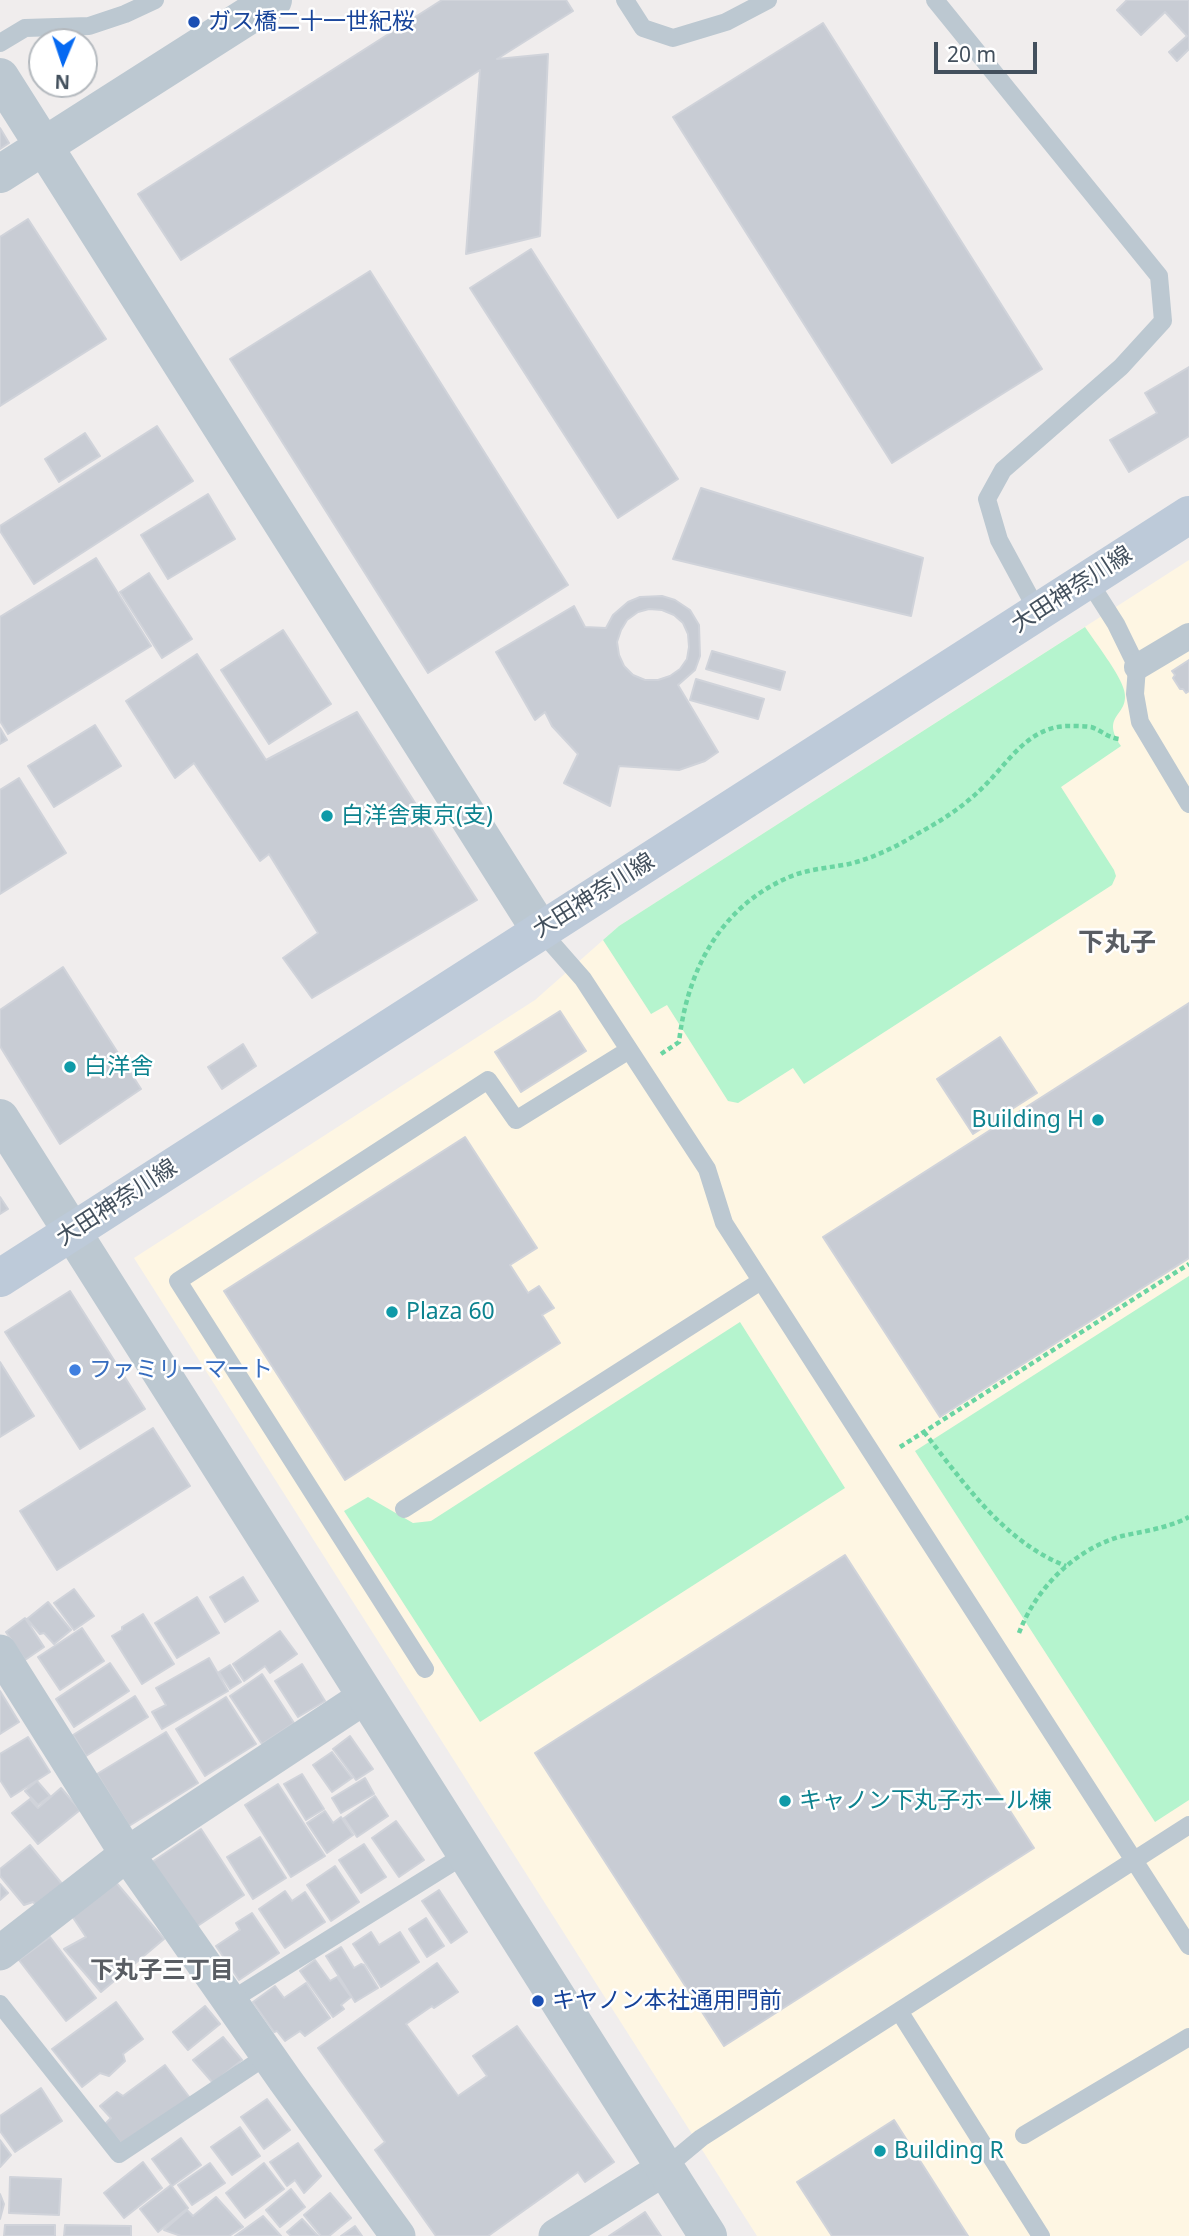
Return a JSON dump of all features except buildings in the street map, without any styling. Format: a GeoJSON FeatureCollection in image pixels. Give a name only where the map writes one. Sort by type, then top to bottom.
{"type":"FeatureCollection","features":[{"type":"Feature","properties":{"kind":"main road","name":"大田神奈川線"},"geometry":{"type":"LineString","coordinates":[[0,1278],[1189,515]]}},
{"type":"Feature","properties":{"kind":"street"},"geometry":{"type":"LineString","coordinates":[[0,174],[273,0]]}},
{"type":"Feature","properties":{"kind":"street"},"geometry":{"type":"LineString","coordinates":[[0,78],[540,930]]}},
{"type":"Feature","properties":{"kind":"street"},"geometry":{"type":"LineString","coordinates":[[1137,667],[1189,636]]}},
{"type":"Feature","properties":{"kind":"street"},"geometry":{"type":"LineString","coordinates":[[0,1118],[708,2236]]}},
{"type":"Feature","properties":{"kind":"street"},"geometry":{"type":"LineString","coordinates":[[0,1652],[127,1854],[398,2236]]}},
{"type":"Feature","properties":{"kind":"street"},"geometry":{"type":"LineString","coordinates":[[0,1953],[127,1854],[366,1696]]}},
{"type":"Feature","properties":{"kind":"street"},"geometry":{"type":"LineString","coordinates":[[556,2236],[665,2168]]}},
{"type":"Feature","properties":{"kind":"lane"},"geometry":{"type":"LineString","coordinates":[[0,43],[24,28],[89,26],[155,0]]}},
{"type":"Feature","properties":{"kind":"lane"},"geometry":{"type":"LineString","coordinates":[[625,0],[643,28],[673,38],[726,22],[768,0]]}},
{"type":"Feature","properties":{"kind":"lane"},"geometry":{"type":"LineString","coordinates":[[935,0],[1159,276],[1163,321],[1121,368],[1003,470],[988,499],[999,540],[1038,612]]}},
{"type":"Feature","properties":{"kind":"lane"},"geometry":{"type":"LineString","coordinates":[[1088,580],[1116,624],[1137,667],[1135,694],[1140,722],[1189,804]]}},
{"type":"Feature","properties":{"kind":"lane"},"geometry":{"type":"LineString","coordinates":[[540,930],[583,979],[707,1169],[724,1223],[1189,1946]]}},
{"type":"Feature","properties":{"kind":"lane"},"geometry":{"type":"LineString","coordinates":[[425,1669],[178,1281],[488,1080],[516,1120],[629,1050]]}},
{"type":"Feature","properties":{"kind":"lane"},"geometry":{"type":"LineString","coordinates":[[404,1509],[761,1281]]}},
{"type":"Feature","properties":{"kind":"lane"},"geometry":{"type":"LineString","coordinates":[[665,2168],[701,2138],[1189,1825]]}},
{"type":"Feature","properties":{"kind":"lane"},"geometry":{"type":"LineString","coordinates":[[230,2001],[466,1854]]}},
{"type":"Feature","properties":{"kind":"lane"},"geometry":{"type":"LineString","coordinates":[[0,2004],[119,2154],[268,2055]]}},
{"type":"Feature","properties":{"kind":"lane"},"geometry":{"type":"LineString","coordinates":[[899,2011],[1041,2236]]}},
{"type":"Feature","properties":{"kind":"lane"},"geometry":{"type":"LineString","coordinates":[[1024,2135],[1189,2037]]}},
{"type":"Feature","properties":{"kind":"path"},"geometry":{"type":"LineString","coordinates":[[640,1067],[679,1042],[683,1008],[700,962],[713,938],[757,894],[788,877],[850,863],[890,850],[920,833],[955,811],[979,791],[1023,744],[1042,731],[1067,726],[1092,727],[1107,738],[1155,745]]}},
{"type":"Feature","properties":{"kind":"path"},"geometry":{"type":"LineString","coordinates":[[877,1461],[1189,1264]]}},
{"type":"Feature","properties":{"kind":"path"},"geometry":{"type":"LineString","coordinates":[[924,1432],[972,1493],[1002,1525],[1027,1547],[1066,1566]]}},
{"type":"Feature","properties":{"kind":"path"},"geometry":{"type":"LineString","coordinates":[[1007,1664],[1029,1612],[1051,1581],[1066,1566],[1102,1544],[1162,1528],[1189,1517]]}},
{"type":"Feature","properties":{"kind":"shaded area"},"geometry":{"type":"Polygon","coordinates":[[[1189,560],[1189,2236],[757,2236],[134,1258],[535,1000],[619,926],[1189,560]]]}},
{"type":"Feature","properties":{"kind":"green space"},"geometry":{"type":"Polygon","coordinates":[[[1085,627],[1122,683],[1125,699],[1113,727],[1121,746],[1061,787],[1114,870],[1116,876],[1112,885],[804,1084],[793,1068],[738,1103],[728,1101],[667,1005],[651,1014],[603,940],[619,926],[1085,627]]]}},
{"type":"Feature","properties":{"kind":"green space"},"geometry":{"type":"Polygon","coordinates":[[[1189,1276],[1189,1800],[1155,1822],[915,1451],[1189,1276]]]}},
{"type":"Feature","properties":{"kind":"green space"},"geometry":{"type":"Polygon","coordinates":[[[740,1322],[845,1488],[480,1722],[344,1511],[368,1497],[413,1523],[431,1521],[740,1322]]]}},
{"type":"Feature","properties":{"kind":"place","name":"ガス橋二十一世紀桜"},"geometry":{"type":"Point","coordinates":[194,22]}},
{"type":"Feature","properties":{"kind":"place","name":"白洋舎東京(支)"},"geometry":{"type":"Point","coordinates":[327,816]}},
{"type":"Feature","properties":{"kind":"place","name":"白洋舎"},"geometry":{"type":"Point","coordinates":[70,1067]}},
{"type":"Feature","properties":{"kind":"place","name":"Building H"},"geometry":{"type":"Point","coordinates":[1098,1120]}},
{"type":"Feature","properties":{"kind":"place","name":"Plaza 60"},"geometry":{"type":"Point","coordinates":[392,1312]}},
{"type":"Feature","properties":{"kind":"place","name":"ファミリーマート"},"geometry":{"type":"Point","coordinates":[75,1370]}},
{"type":"Feature","properties":{"kind":"place","name":"キャノン下丸子ホール棟"},"geometry":{"type":"Point","coordinates":[785,1801]}},
{"type":"Feature","properties":{"kind":"place","name":"キヤノン本社通用門前"},"geometry":{"type":"Point","coordinates":[538,2001]}},
{"type":"Feature","properties":{"kind":"place","name":"Building R"},"geometry":{"type":"Point","coordinates":[880,2151]}},
{"type":"Feature","properties":{"kind":"district","name":"下丸子"},"geometry":{"type":"Point","coordinates":[1117,944]}},
{"type":"Feature","properties":{"kind":"district","name":"下丸子三丁目"},"geometry":{"type":"Point","coordinates":[162,1971]}}]}
